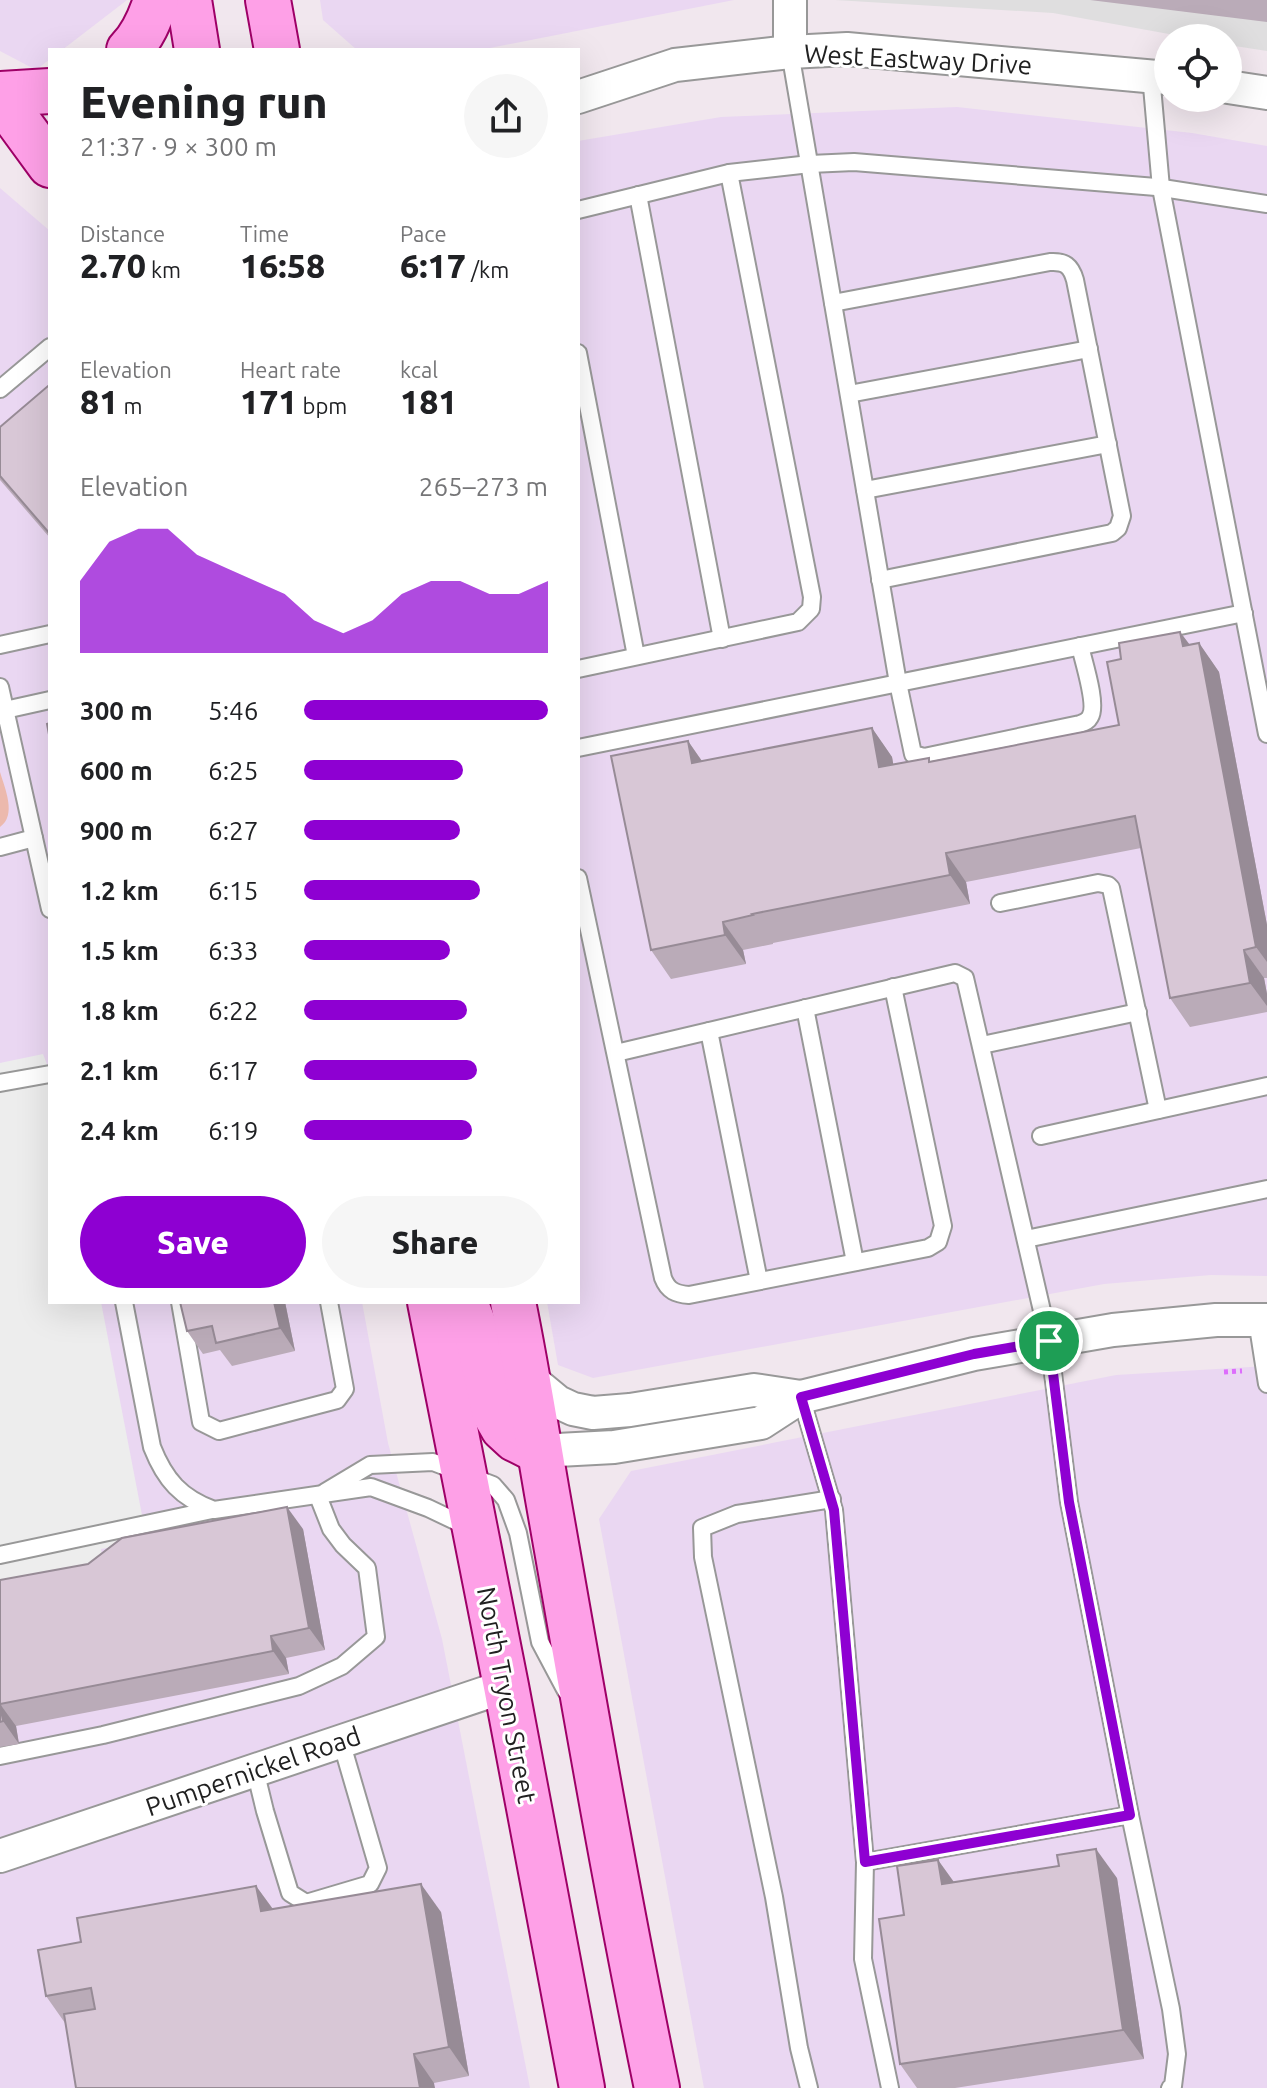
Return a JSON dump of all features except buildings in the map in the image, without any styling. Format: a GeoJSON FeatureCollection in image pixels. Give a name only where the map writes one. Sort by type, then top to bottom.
{"type":"FeatureCollection","features":[{"type":"Feature","properties":{"kind":"main road"},"geometry":{"type":"LineString","coordinates":[[131,48],[149,21],[156,0]]}},
{"type":"Feature","properties":{"kind":"main road"},"geometry":{"type":"LineString","coordinates":[[189,0],[197,48]]}},
{"type":"Feature","properties":{"kind":"main road"},"geometry":{"type":"LineString","coordinates":[[268,0],[277,48]]}},
{"type":"Feature","properties":{"kind":"main road"},"geometry":{"type":"LineString","coordinates":[[48,92],[3,103],[48,162]]}},
{"type":"Feature","properties":{"kind":"main road","name":"North Tryon Street"},"geometry":{"type":"LineString","coordinates":[[430,1304],[582,2088]]}},
{"type":"Feature","properties":{"kind":"main road"},"geometry":{"type":"LineString","coordinates":[[466,1304],[477,1333],[495,1414],[503,1428],[515,1439],[539,1451]]}},
{"type":"Feature","properties":{"kind":"main road"},"geometry":{"type":"LineString","coordinates":[[513,1304],[657,2088]]}},
{"type":"Feature","properties":{"kind":"street"},"geometry":{"type":"LineString","coordinates":[[790,0],[790,52]]}},
{"type":"Feature","properties":{"kind":"street","name":"West Eastway Drive"},"geometry":{"type":"LineString","coordinates":[[580,96],[675,65],[847,49],[1154,77]]}},
{"type":"Feature","properties":{"kind":"street"},"geometry":{"type":"LineString","coordinates":[[1242,89],[1267,93]]}},
{"type":"Feature","properties":{"kind":"street"},"geometry":{"type":"LineString","coordinates":[[539,1451],[614,1447],[761,1423],[801,1397],[974,1354],[1113,1330],[1216,1320],[1262,1320]]}},
{"type":"Feature","properties":{"kind":"street"},"geometry":{"type":"LineString","coordinates":[[529,1378],[558,1402],[593,1413],[754,1390],[801,1397]]}},
{"type":"Feature","properties":{"kind":"street","name":"Pumpernickel Road"},"geometry":{"type":"LineString","coordinates":[[0,1856],[506,1686]]}},
{"type":"Feature","properties":{"kind":"lane"},"geometry":{"type":"LineString","coordinates":[[790,52],[912,751],[924,757],[1080,724],[1089,719],[1093,705],[1080,646]]}},
{"type":"Feature","properties":{"kind":"lane"},"geometry":{"type":"LineString","coordinates":[[1160,112],[1161,188],[1267,734]]}},
{"type":"Feature","properties":{"kind":"lane"},"geometry":{"type":"LineString","coordinates":[[580,210],[729,173],[854,162],[1161,188],[1267,204]]}},
{"type":"Feature","properties":{"kind":"lane"},"geometry":{"type":"LineString","coordinates":[[580,669],[798,622],[808,614],[812,604],[729,173]]}},
{"type":"Feature","properties":{"kind":"lane"},"geometry":{"type":"LineString","coordinates":[[638,195],[722,639]]}},
{"type":"Feature","properties":{"kind":"lane"},"geometry":{"type":"LineString","coordinates":[[833,303],[1050,262],[1064,263],[1070,267],[1122,516],[1116,531],[880,580]]}},
{"type":"Feature","properties":{"kind":"lane"},"geometry":{"type":"LineString","coordinates":[[0,389],[48,349]]}},
{"type":"Feature","properties":{"kind":"lane"},"geometry":{"type":"LineString","coordinates":[[849,394],[1089,349]]}},
{"type":"Feature","properties":{"kind":"lane"},"geometry":{"type":"LineString","coordinates":[[580,363],[636,656]]}},
{"type":"Feature","properties":{"kind":"lane"},"geometry":{"type":"LineString","coordinates":[[865,490],[1108,444]]}},
{"type":"Feature","properties":{"kind":"lane"},"geometry":{"type":"LineString","coordinates":[[580,748],[1244,613]]}},
{"type":"Feature","properties":{"kind":"lane"},"geometry":{"type":"LineString","coordinates":[[0,645],[48,634]]}},
{"type":"Feature","properties":{"kind":"lane"},"geometry":{"type":"LineString","coordinates":[[0,687],[48,900]]}},
{"type":"Feature","properties":{"kind":"lane"},"geometry":{"type":"LineString","coordinates":[[5,710],[48,700]]}},
{"type":"Feature","properties":{"kind":"lane"},"geometry":{"type":"LineString","coordinates":[[0,847],[34,838]]}},
{"type":"Feature","properties":{"kind":"lane"},"geometry":{"type":"LineString","coordinates":[[1000,903],[1098,883],[1108,885],[1114,898],[1158,1110]]}},
{"type":"Feature","properties":{"kind":"lane"},"geometry":{"type":"LineString","coordinates":[[580,889],[665,1283],[677,1294],[689,1295],[933,1247],[938,1242],[943,1226],[893,987]]}},
{"type":"Feature","properties":{"kind":"lane"},"geometry":{"type":"LineString","coordinates":[[616,1053],[955,973],[965,978],[1049,1341],[1069,1502],[1171,2009],[1177,2054],[1172,2087]]}},
{"type":"Feature","properties":{"kind":"lane"},"geometry":{"type":"LineString","coordinates":[[805,1008],[855,1262]]}},
{"type":"Feature","properties":{"kind":"lane"},"geometry":{"type":"LineString","coordinates":[[982,1045],[1138,1012]]}},
{"type":"Feature","properties":{"kind":"lane"},"geometry":{"type":"LineString","coordinates":[[709,1031],[759,1281]]}},
{"type":"Feature","properties":{"kind":"lane"},"geometry":{"type":"LineString","coordinates":[[0,1083],[48,1074]]}},
{"type":"Feature","properties":{"kind":"lane"},"geometry":{"type":"LineString","coordinates":[[1041,1136],[1267,1086]]}},
{"type":"Feature","properties":{"kind":"lane"},"geometry":{"type":"LineString","coordinates":[[1026,1239],[1267,1189]]}},
{"type":"Feature","properties":{"kind":"lane"},"geometry":{"type":"LineString","coordinates":[[124,1304],[152,1447],[161,1469],[185,1495],[197,1504],[214,1510]]}},
{"type":"Feature","properties":{"kind":"lane"},"geometry":{"type":"LineString","coordinates":[[180,1304],[201,1422],[219,1431],[337,1400],[345,1389],[329,1304]]}},
{"type":"Feature","properties":{"kind":"lane"},"geometry":{"type":"LineString","coordinates":[[1262,1320],[1267,1384]]}},
{"type":"Feature","properties":{"kind":"lane"},"geometry":{"type":"LineString","coordinates":[[801,1397],[832,1499],[865,1862],[863,1959],[890,2088]]}},
{"type":"Feature","properties":{"kind":"lane"},"geometry":{"type":"LineString","coordinates":[[318,1496],[370,1465],[433,1462],[493,1485],[506,1500],[518,1533],[540,1642],[591,1738]]}},
{"type":"Feature","properties":{"kind":"lane"},"geometry":{"type":"LineString","coordinates":[[0,1555],[214,1510],[371,1487],[428,1508],[475,1531]]}},
{"type":"Feature","properties":{"kind":"lane"},"geometry":{"type":"LineString","coordinates":[[0,1756],[103,1735],[299,1686],[342,1666],[376,1637],[367,1568],[331,1529],[318,1496]]}},
{"type":"Feature","properties":{"kind":"lane"},"geometry":{"type":"LineString","coordinates":[[809,2088],[799,2048],[774,1897],[703,1557],[702,1528],[737,1514],[832,1499]]}},
{"type":"Feature","properties":{"kind":"lane"},"geometry":{"type":"LineString","coordinates":[[255,1770],[290,1893],[306,1903],[370,1884],[378,1868],[341,1741]]}},
{"type":"Feature","properties":{"kind":"lane"},"geometry":{"type":"LineString","coordinates":[[865,1862],[1130,1815]]}},
{"type":"Feature","properties":{"kind":"shaded area"},"geometry":{"type":"Polygon","coordinates":[[[0,0],[127,0],[65,48],[48,48],[48,61],[36,70],[0,51],[0,0]]]}},
{"type":"Feature","properties":{"kind":"shaded area"},"geometry":{"type":"Polygon","coordinates":[[[320,0],[734,0],[490,48],[355,48],[323,20],[320,0]]]}},
{"type":"Feature","properties":{"kind":"shaded area"},"geometry":{"type":"Polygon","coordinates":[[[835,0],[1267,0],[1267,51],[1242,47],[1242,24],[1154,24],[1154,31],[1053,13],[835,0]]]}},
{"type":"Feature","properties":{"kind":"shaded area"},"geometry":{"type":"Polygon","coordinates":[[[957,107],[1192,133],[1267,146],[1267,1276],[1211,1275],[1104,1284],[593,1378],[558,1365],[547,1304],[580,1304],[580,141],[721,117],[957,107]]]}},
{"type":"Feature","properties":{"kind":"shaded area"},"geometry":{"type":"Polygon","coordinates":[[[0,188],[48,229],[48,1304],[362,1304],[388,1443],[442,1639],[530,2088],[0,2088],[0,188]]]}},
{"type":"Feature","properties":{"kind":"shaded area"},"geometry":{"type":"Polygon","coordinates":[[[0,772],[9,809],[0,827],[0,772]]]}},
{"type":"Feature","properties":{"kind":"shaded area"},"geometry":{"type":"Polygon","coordinates":[[[43,1054],[48,1067],[48,1304],[101,1304],[147,1541],[101,1549],[106,1577],[0,1597],[0,1063],[43,1054]]]}},
{"type":"Feature","properties":{"kind":"shaded area"},"geometry":{"type":"Polygon","coordinates":[[[1267,1366],[1267,2088],[704,2088],[599,1519],[631,1471],[1116,1375],[1267,1366]]]}},
{"type":"Feature","properties":{"kind":"route"},"geometry":{"type":"LineString","coordinates":[[1049,1341],[1069,1502],[1130,1815],[865,1862],[834,1510],[801,1397],[974,1354],[1049,1341]]}}]}
